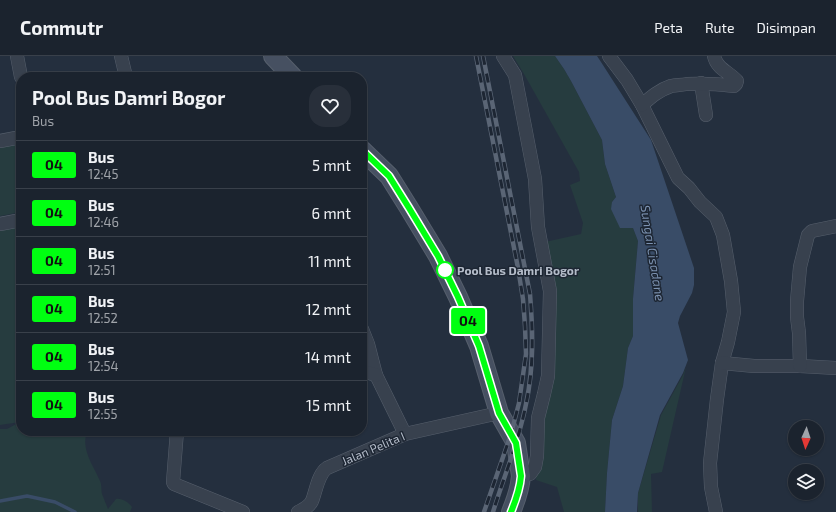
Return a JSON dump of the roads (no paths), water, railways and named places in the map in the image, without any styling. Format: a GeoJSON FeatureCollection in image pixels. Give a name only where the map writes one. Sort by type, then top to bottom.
{"type":"FeatureCollection","features":[{"type":"Feature","properties":{"kind":"street"},"geometry":{"type":"LineString","coordinates":[[17,56],[20,72]]}},
{"type":"Feature","properties":{"kind":"street"},"geometry":{"type":"LineString","coordinates":[[121,56],[125,72]]}},
{"type":"Feature","properties":{"kind":"street"},"geometry":{"type":"LineString","coordinates":[[273,56],[288,72]]}},
{"type":"Feature","properties":{"kind":"street"},"geometry":{"type":"LineString","coordinates":[[503,56],[515,75],[534,179],[538,227],[550,291],[548,376],[538,418],[537,456],[535,467],[530,474],[521,476]]}},
{"type":"Feature","properties":{"kind":"street"},"geometry":{"type":"LineString","coordinates":[[609,56],[627,80],[642,105],[678,178],[716,217],[723,235],[731,281],[734,312],[722,363],[710,463],[711,487],[716,512]]}},
{"type":"Feature","properties":{"kind":"street"},"geometry":{"type":"LineString","coordinates":[[642,105],[661,90],[673,86],[701,83],[734,86],[737,81],[720,67],[714,56]]}},
{"type":"Feature","properties":{"kind":"street"},"geometry":{"type":"LineString","coordinates":[[701,83],[706,115]]}},
{"type":"Feature","properties":{"kind":"street"},"geometry":{"type":"LineString","coordinates":[[0,141],[16,138]]}},
{"type":"Feature","properties":{"kind":"street"},"geometry":{"type":"LineString","coordinates":[[367,155],[389,176],[438,256],[458,297],[479,346],[499,413],[516,443],[521,476],[518,495],[511,512]]}},
{"type":"Feature","properties":{"kind":"street"},"geometry":{"type":"LineString","coordinates":[[0,224],[16,221]]}},
{"type":"Feature","properties":{"kind":"street"},"geometry":{"type":"LineString","coordinates":[[800,366],[799,333],[796,310],[800,267],[808,235],[812,231],[836,226]]}},
{"type":"Feature","properties":{"kind":"street"},"geometry":{"type":"LineString","coordinates":[[367,342],[376,375],[405,434]]}},
{"type":"Feature","properties":{"kind":"street"},"geometry":{"type":"LineString","coordinates":[[722,363],[754,366],[836,368]]}},
{"type":"Feature","properties":{"kind":"street"},"geometry":{"type":"LineString","coordinates":[[367,372],[376,375]]}},
{"type":"Feature","properties":{"kind":"street","name":"Jalan Pelita I"},"geometry":{"type":"LineString","coordinates":[[298,512],[310,505],[321,474],[323,470],[327,468],[405,434],[499,413]]}},
{"type":"Feature","properties":{"kind":"street"},"geometry":{"type":"LineString","coordinates":[[177,436],[174,484],[243,512]]}},
{"type":"Feature","properties":{"kind":"water","name":"Sungai Cisadane"},"geometry":{"type":"Polygon","coordinates":[[[555,56],[597,56],[601,62],[651,140],[694,268],[694,285],[692,293],[678,323],[688,360],[683,373],[660,415],[638,493],[637,512],[605,512],[612,420],[623,386],[628,348],[633,336],[633,299],[638,241],[633,228],[620,228],[611,209],[612,202],[616,197],[605,164],[602,140],[571,81],[555,56]]]}},
{"type":"Feature","properties":{"kind":"waterway"},"geometry":{"type":"LineString","coordinates":[[0,501],[27,496],[55,502],[75,512]]}},
{"type":"Feature","properties":{"kind":"railway"},"geometry":{"type":"LineString","coordinates":[[476,56],[518,268],[523,299],[526,354],[519,403],[511,434],[484,512]]}},
{"type":"Feature","properties":{"kind":"railway"},"geometry":{"type":"LineString","coordinates":[[483,56],[530,294],[532,322],[532,363],[529,390],[523,418],[493,512]]}},
{"type":"Feature","properties":{"kind":"place","name":"Pool Bus Damri Bogor"},"geometry":{"type":"Point","coordinates":[445,270]}}]}
